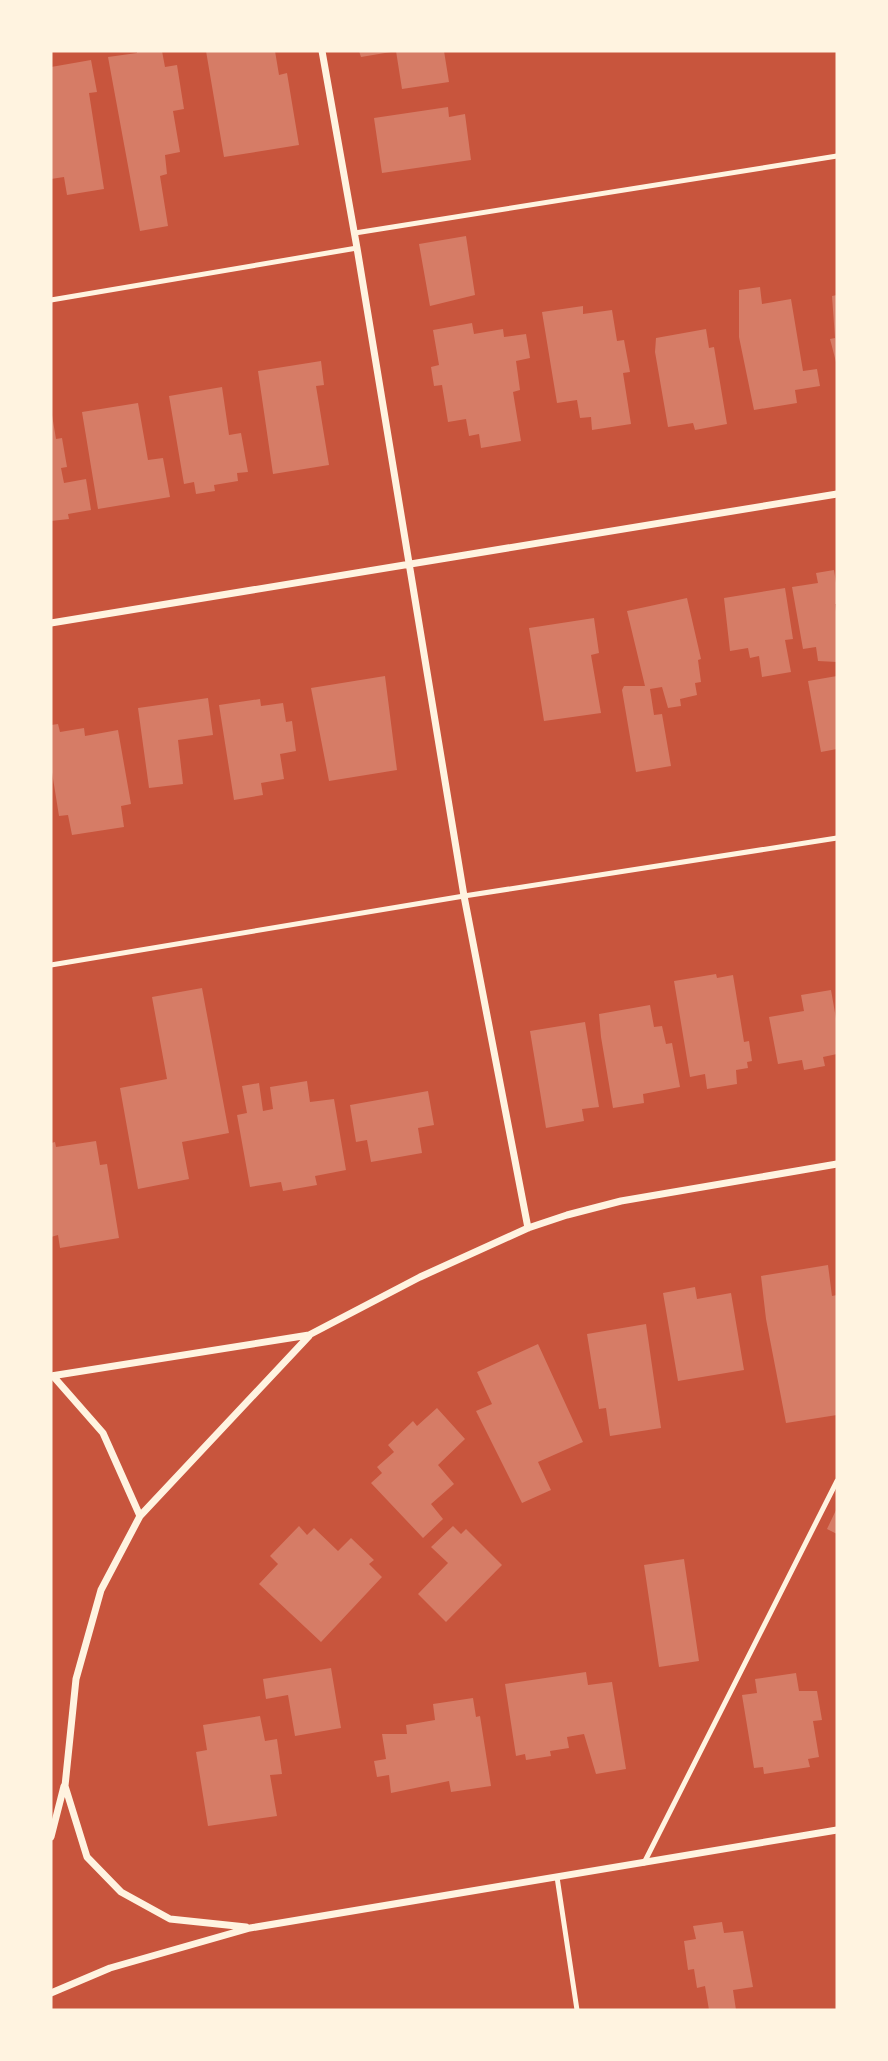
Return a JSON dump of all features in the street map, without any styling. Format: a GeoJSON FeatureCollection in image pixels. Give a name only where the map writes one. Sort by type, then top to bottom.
{"type":"FeatureCollection","features":[{"type":"Feature","properties":{"kind":"street"},"geometry":{"type":"LineString","coordinates":[[323,51],[464,895],[528,1228]]}},
{"type":"Feature","properties":{"kind":"street"},"geometry":{"type":"LineString","coordinates":[[51,623],[837,495]]}},
{"type":"Feature","properties":{"kind":"street"},"geometry":{"type":"LineString","coordinates":[[52,1376],[309,1335],[420,1277],[528,1228],[567,1215],[621,1201],[837,1164]]}},
{"type":"Feature","properties":{"kind":"street"},"geometry":{"type":"LineString","coordinates":[[51,1837],[65,1786],[76,1679],[101,1590],[140,1516],[309,1335]]}},
{"type":"Feature","properties":{"kind":"street"},"geometry":{"type":"LineString","coordinates":[[52,1376],[103,1433],[140,1516]]}},
{"type":"Feature","properties":{"kind":"street"},"geometry":{"type":"LineString","coordinates":[[65,1786],[88,1857],[121,1892],[170,1919],[250,1928]]}},
{"type":"Feature","properties":{"kind":"street"},"geometry":{"type":"LineString","coordinates":[[51,1993],[110,1968],[250,1928],[837,1830]]}},
{"type":"Feature","properties":{"kind":"lane"},"geometry":{"type":"LineString","coordinates":[[355,233],[837,156]]}},
{"type":"Feature","properties":{"kind":"lane"},"geometry":{"type":"LineString","coordinates":[[51,300],[357,248]]}},
{"type":"Feature","properties":{"kind":"lane"},"geometry":{"type":"LineString","coordinates":[[51,965],[464,895],[837,838]]}},
{"type":"Feature","properties":{"kind":"lane"},"geometry":{"type":"LineString","coordinates":[[644,1863],[837,1481]]}},
{"type":"Feature","properties":{"kind":"lane"},"geometry":{"type":"LineString","coordinates":[[557,1877],[577,2010]]}},
{"type":"Feature","properties":{"kind":"building"},"geometry":{"type":"Polygon","coordinates":[[[137,51],[162,51],[165,67],[177,65],[184,109],[173,111],[180,152],[165,155],[167,174],[160,176],[168,226],[140,231],[108,57],[137,51]]]}},
{"type":"Feature","properties":{"kind":"building"},"geometry":{"type":"Polygon","coordinates":[[[206,51],[275,51],[279,75],[287,73],[299,145],[224,157],[206,51]]]}},
{"type":"Feature","properties":{"kind":"building"},"geometry":{"type":"Polygon","coordinates":[[[359,51],[391,51],[391,52],[361,57],[359,51]]]}},
{"type":"Feature","properties":{"kind":"building"},"geometry":{"type":"Polygon","coordinates":[[[396,51],[444,51],[449,82],[402,89],[396,51]]]}},
{"type":"Feature","properties":{"kind":"building"},"geometry":{"type":"Polygon","coordinates":[[[91,60],[97,92],[89,93],[104,189],[67,195],[64,177],[51,179],[51,67],[91,60]]]}},
{"type":"Feature","properties":{"kind":"building"},"geometry":{"type":"Polygon","coordinates":[[[448,107],[449,117],[465,114],[471,160],[382,173],[374,118],[448,107]]]}},
{"type":"Feature","properties":{"kind":"building"},"geometry":{"type":"Polygon","coordinates":[[[466,236],[475,295],[430,306],[419,244],[466,236]]]}},
{"type":"Feature","properties":{"kind":"building"},"geometry":{"type":"Polygon","coordinates":[[[760,287],[762,304],[791,299],[803,371],[817,369],[820,386],[795,390],[797,403],[754,410],[739,337],[739,290],[760,287]]]}},
{"type":"Feature","properties":{"kind":"building"},"geometry":{"type":"Polygon","coordinates":[[[837,295],[836,362],[830,339],[835,338],[832,296],[837,295]]]}},
{"type":"Feature","properties":{"kind":"building"},"geometry":{"type":"Polygon","coordinates":[[[583,306],[583,314],[612,310],[617,341],[624,340],[630,372],[623,373],[631,424],[592,430],[591,417],[580,418],[577,400],[557,403],[542,312],[583,306]]]}},
{"type":"Feature","properties":{"kind":"building"},"geometry":{"type":"Polygon","coordinates":[[[472,323],[474,334],[503,329],[504,337],[526,334],[530,358],[516,361],[520,390],[513,392],[521,441],[481,448],[479,434],[469,436],[466,419],[448,422],[442,385],[434,386],[431,367],[439,365],[433,330],[472,323]]]}},
{"type":"Feature","properties":{"kind":"building"},"geometry":{"type":"Polygon","coordinates":[[[706,329],[709,348],[714,347],[727,424],[695,430],[693,423],[668,427],[655,352],[656,338],[706,329]]]}},
{"type":"Feature","properties":{"kind":"building"},"geometry":{"type":"Polygon","coordinates":[[[321,361],[324,385],[316,386],[329,465],[273,474],[258,371],[321,361]]]}},
{"type":"Feature","properties":{"kind":"building"},"geometry":{"type":"Polygon","coordinates":[[[222,387],[229,435],[241,433],[248,472],[237,473],[238,481],[214,485],[215,491],[196,494],[194,482],[184,484],[169,396],[222,387]]]}},
{"type":"Feature","properties":{"kind":"building"},"geometry":{"type":"Polygon","coordinates":[[[138,403],[148,460],[163,458],[170,497],[98,509],[82,412],[138,403]]]}},
{"type":"Feature","properties":{"kind":"building"},"geometry":{"type":"Polygon","coordinates":[[[51,415],[56,439],[62,438],[67,467],[61,468],[64,483],[86,479],[91,510],[68,514],[69,519],[51,521],[51,415]]]}},
{"type":"Feature","properties":{"kind":"building"},"geometry":{"type":"Polygon","coordinates":[[[834,570],[837,583],[837,662],[818,661],[816,647],[803,649],[792,587],[818,583],[816,573],[834,570]]]}},
{"type":"Feature","properties":{"kind":"building"},"geometry":{"type":"Polygon","coordinates":[[[785,588],[793,639],[785,640],[791,672],[762,677],[759,656],[750,658],[748,648],[730,651],[724,598],[785,588]]]}},
{"type":"Feature","properties":{"kind":"building"},"geometry":{"type":"Polygon","coordinates":[[[687,598],[701,659],[698,660],[701,682],[695,683],[697,695],[680,699],[681,706],[668,708],[662,687],[650,689],[654,715],[662,714],[671,766],[636,772],[622,690],[624,686],[645,686],[627,611],[687,598]]]}},
{"type":"Feature","properties":{"kind":"building"},"geometry":{"type":"Polygon","coordinates":[[[594,618],[599,653],[591,655],[601,713],[544,721],[529,628],[594,618]]]}},
{"type":"Feature","properties":{"kind":"building"},"geometry":{"type":"Polygon","coordinates":[[[385,676],[397,770],[329,781],[311,688],[385,676]]]}},
{"type":"Feature","properties":{"kind":"building"},"geometry":{"type":"Polygon","coordinates":[[[837,676],[837,749],[821,752],[808,681],[837,676]]]}},
{"type":"Feature","properties":{"kind":"building"},"geometry":{"type":"Polygon","coordinates":[[[208,698],[213,735],[178,740],[183,784],[149,788],[138,708],[208,698]]]}},
{"type":"Feature","properties":{"kind":"building"},"geometry":{"type":"Polygon","coordinates":[[[260,699],[261,706],[283,703],[286,722],[292,721],[296,751],[280,754],[284,779],[261,783],[263,795],[234,800],[219,705],[260,699]]]}},
{"type":"Feature","properties":{"kind":"building"},"geometry":{"type":"Polygon","coordinates":[[[58,724],[60,732],[84,728],[85,736],[118,730],[131,804],[121,806],[124,827],[72,835],[68,815],[59,816],[51,766],[51,725],[58,724]]]}},
{"type":"Feature","properties":{"kind":"building"},"geometry":{"type":"Polygon","coordinates":[[[716,974],[717,978],[733,975],[744,1042],[749,1041],[752,1061],[747,1062],[748,1068],[736,1070],[737,1084],[707,1089],[705,1074],[690,1077],[674,981],[716,974]]]}},
{"type":"Feature","properties":{"kind":"building"},"geometry":{"type":"Polygon","coordinates":[[[202,988],[229,1133],[182,1142],[189,1179],[138,1189],[120,1088],[167,1079],[152,997],[202,988]]]}},
{"type":"Feature","properties":{"kind":"building"},"geometry":{"type":"Polygon","coordinates":[[[831,990],[837,1024],[837,1054],[823,1057],[825,1066],[804,1070],[802,1060],[778,1064],[769,1017],[804,1011],[801,995],[831,990]]]}},
{"type":"Feature","properties":{"kind":"building"},"geometry":{"type":"Polygon","coordinates":[[[650,1005],[654,1027],[662,1026],[666,1044],[672,1043],[680,1087],[643,1094],[644,1103],[613,1108],[599,1014],[650,1005]]]}},
{"type":"Feature","properties":{"kind":"building"},"geometry":{"type":"Polygon","coordinates":[[[585,1022],[599,1107],[582,1109],[584,1121],[546,1128],[530,1031],[585,1022]]]}},
{"type":"Feature","properties":{"kind":"building"},"geometry":{"type":"Polygon","coordinates":[[[307,1081],[310,1102],[334,1099],[346,1170],[315,1176],[317,1185],[283,1191],[281,1182],[250,1187],[237,1115],[247,1113],[242,1086],[259,1083],[263,1111],[273,1109],[270,1087],[307,1081]]]}},
{"type":"Feature","properties":{"kind":"building"},"geometry":{"type":"Polygon","coordinates":[[[428,1091],[434,1125],[418,1128],[422,1153],[371,1162],[367,1140],[356,1142],[350,1105],[428,1091]]]}},
{"type":"Feature","properties":{"kind":"building"},"geometry":{"type":"Polygon","coordinates":[[[96,1141],[100,1165],[107,1164],[119,1238],[60,1248],[58,1235],[51,1237],[51,1143],[55,1142],[56,1147],[96,1141]]]}},
{"type":"Feature","properties":{"kind":"building"},"geometry":{"type":"Polygon","coordinates":[[[828,1265],[832,1296],[837,1295],[837,1415],[786,1423],[766,1319],[761,1276],[828,1265]]]}},
{"type":"Feature","properties":{"kind":"building"},"geometry":{"type":"Polygon","coordinates":[[[695,1287],[697,1299],[731,1293],[744,1370],[678,1381],[663,1293],[695,1287]]]}},
{"type":"Feature","properties":{"kind":"building"},"geometry":{"type":"Polygon","coordinates":[[[646,1324],[661,1428],[610,1436],[606,1408],[599,1409],[587,1334],[646,1324]]]}},
{"type":"Feature","properties":{"kind":"building"},"geometry":{"type":"Polygon","coordinates":[[[538,1344],[583,1442],[538,1462],[551,1490],[522,1503],[476,1411],[492,1404],[477,1372],[538,1344]]]}},
{"type":"Feature","properties":{"kind":"building"},"geometry":{"type":"Polygon","coordinates":[[[437,1408],[465,1439],[438,1465],[454,1484],[431,1504],[443,1519],[423,1538],[371,1483],[382,1473],[377,1467],[394,1452],[388,1445],[413,1421],[417,1426],[437,1408]]]}},
{"type":"Feature","properties":{"kind":"building"},"geometry":{"type":"Polygon","coordinates":[[[837,1508],[837,1534],[827,1529],[837,1508]]]}},
{"type":"Feature","properties":{"kind":"building"},"geometry":{"type":"Polygon","coordinates":[[[299,1526],[307,1535],[314,1528],[338,1551],[351,1538],[374,1560],[369,1564],[382,1577],[321,1642],[259,1584],[278,1564],[270,1556],[299,1526]]]}},
{"type":"Feature","properties":{"kind":"building"},"geometry":{"type":"Polygon","coordinates":[[[453,1526],[461,1534],[466,1529],[502,1565],[446,1622],[418,1594],[448,1563],[431,1547],[453,1526]]]}},
{"type":"Feature","properties":{"kind":"building"},"geometry":{"type":"Polygon","coordinates":[[[684,1559],[699,1661],[659,1667],[644,1565],[684,1559]]]}},
{"type":"Feature","properties":{"kind":"building"},"geometry":{"type":"Polygon","coordinates":[[[331,1668],[341,1728],[295,1736],[288,1695],[266,1699],[263,1679],[331,1668]]]}},
{"type":"Feature","properties":{"kind":"building"},"geometry":{"type":"Polygon","coordinates":[[[586,1672],[588,1685],[612,1682],[626,1769],[596,1774],[584,1734],[567,1737],[569,1748],[550,1751],[551,1756],[526,1760],[525,1754],[516,1756],[505,1684],[586,1672]]]}},
{"type":"Feature","properties":{"kind":"building"},"geometry":{"type":"Polygon","coordinates":[[[796,1673],[799,1691],[817,1691],[822,1720],[813,1721],[819,1757],[808,1759],[810,1767],[764,1774],[763,1767],[754,1768],[742,1695],[757,1693],[755,1679],[796,1673]]]}},
{"type":"Feature","properties":{"kind":"building"},"geometry":{"type":"Polygon","coordinates":[[[473,1698],[476,1717],[480,1716],[491,1786],[451,1792],[449,1781],[391,1793],[389,1775],[377,1777],[374,1761],[386,1759],[382,1734],[407,1734],[406,1725],[435,1720],[433,1704],[473,1698]]]}},
{"type":"Feature","properties":{"kind":"building"},"geometry":{"type":"Polygon","coordinates":[[[260,1716],[265,1741],[277,1739],[282,1774],[270,1775],[277,1816],[208,1826],[196,1752],[207,1750],[203,1725],[260,1716]]]}},
{"type":"Feature","properties":{"kind":"building"},"geometry":{"type":"Polygon","coordinates":[[[722,1922],[724,1933],[743,1931],[753,1987],[733,1990],[736,2010],[709,2010],[705,1986],[697,1988],[694,1969],[688,1970],[684,1941],[696,1939],[693,1926],[722,1922]]]}}]}
